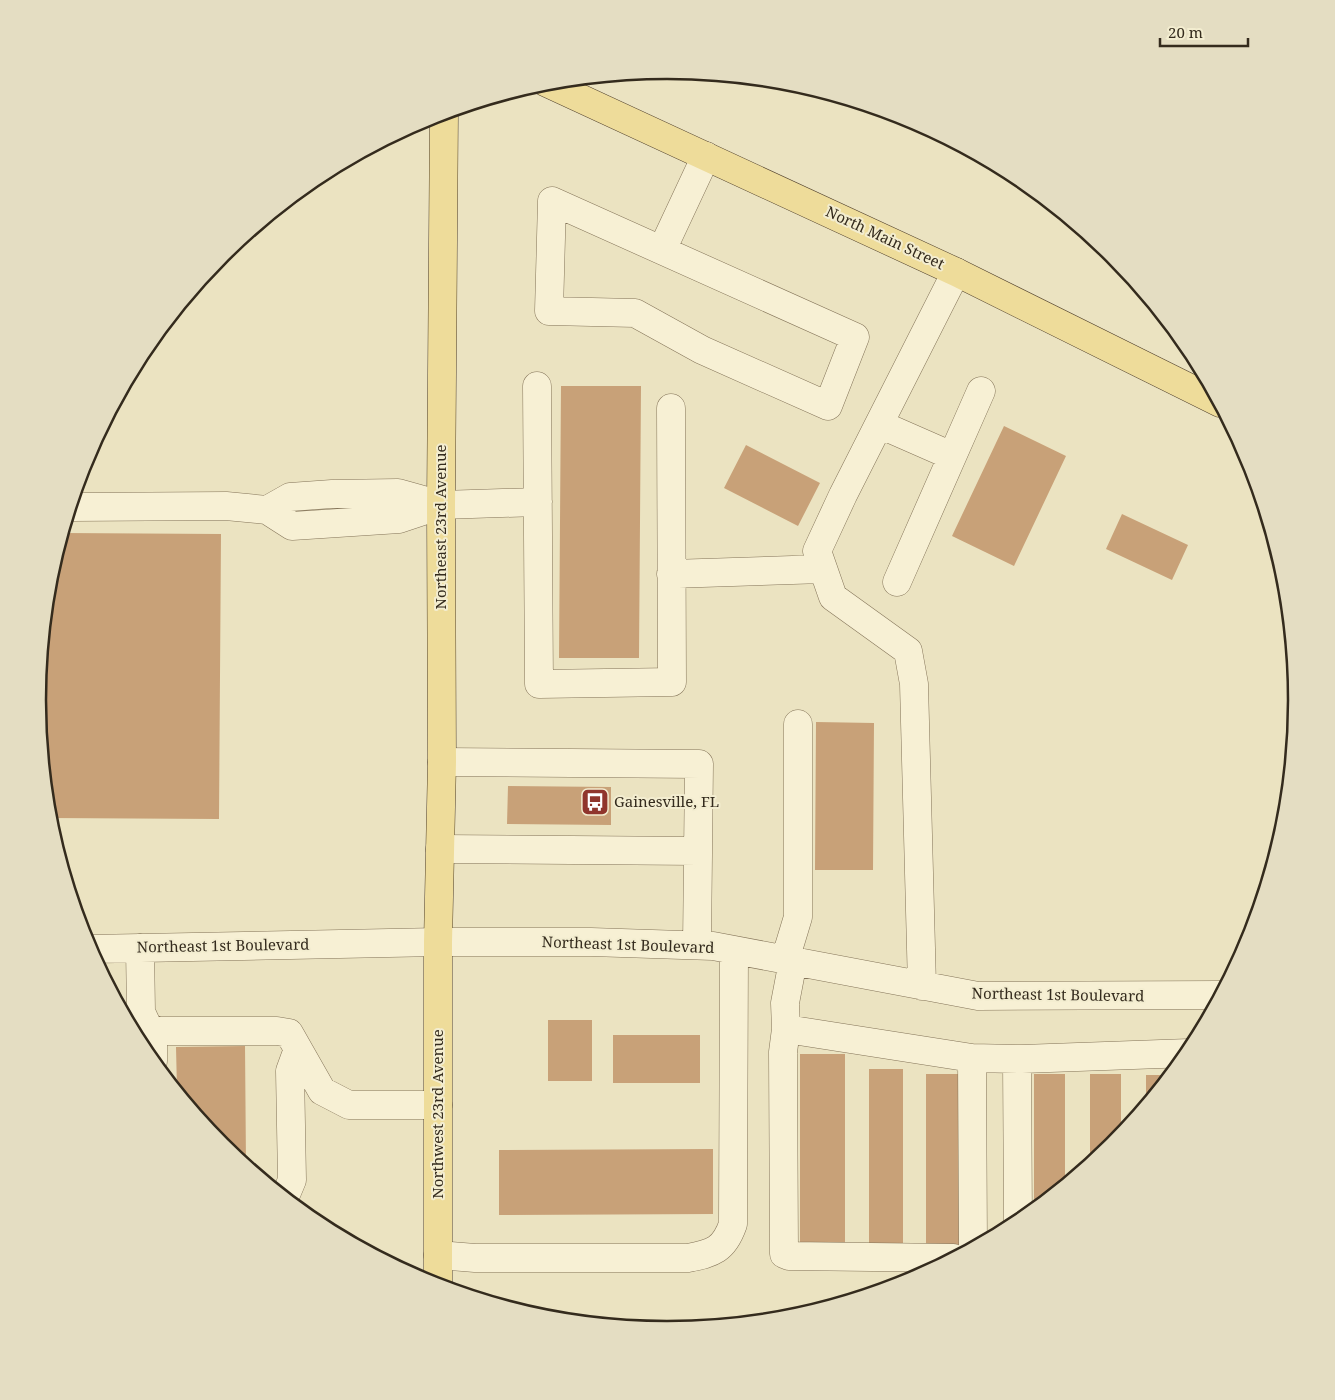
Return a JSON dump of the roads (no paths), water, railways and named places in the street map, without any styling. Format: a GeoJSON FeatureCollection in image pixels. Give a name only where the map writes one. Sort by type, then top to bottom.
{"type":"FeatureCollection","features":[{"type":"Feature","properties":{"kind":"main road","name":"North Main Street"},"geometry":{"type":"LineString","coordinates":[[559,89],[956,272],[1211,399]]}},
{"type":"Feature","properties":{"kind":"main road","name":"Northeast 23rd Avenue"},"geometry":{"type":"LineString","coordinates":[[438,942],[442,762],[441,505],[444,121]]}},
{"type":"Feature","properties":{"kind":"main road","name":"Northwest 23rd Avenue"},"geometry":{"type":"LineString","coordinates":[[438,942],[438,1277]]}},
{"type":"Feature","properties":{"kind":"street"},"geometry":{"type":"LineString","coordinates":[[662,250],[706,156]]}},
{"type":"Feature","properties":{"kind":"street"},"geometry":{"type":"LineString","coordinates":[[552,201],[662,250],[855,337],[828,406],[702,350],[636,313],[549,311],[552,201]]}},
{"type":"Feature","properties":{"kind":"street"},"geometry":{"type":"LineString","coordinates":[[922,986],[914,684],[908,651],[833,597],[817,551],[956,272]]}},
{"type":"Feature","properties":{"kind":"street"},"geometry":{"type":"LineString","coordinates":[[537,386],[539,684],[672,682],[671,408]]}},
{"type":"Feature","properties":{"kind":"street"},"geometry":{"type":"LineString","coordinates":[[897,582],[981,391]]}},
{"type":"Feature","properties":{"kind":"street"},"geometry":{"type":"LineString","coordinates":[[880,424],[952,456]]}},
{"type":"Feature","properties":{"kind":"street"},"geometry":{"type":"LineString","coordinates":[[77,507],[226,506],[267,510],[290,496],[398,493],[441,505],[538,502]]}},
{"type":"Feature","properties":{"kind":"street"},"geometry":{"type":"LineString","coordinates":[[671,574],[823,569]]}},
{"type":"Feature","properties":{"kind":"street"},"geometry":{"type":"LineString","coordinates":[[798,724],[798,917],[789,960],[785,1003],[786,1030],[783,1052],[784,1254],[789,1256],[940,1258]]}},
{"type":"Feature","properties":{"kind":"street"},"geometry":{"type":"LineString","coordinates":[[442,762],[699,764],[697,946]]}},
{"type":"Feature","properties":{"kind":"street"},"geometry":{"type":"LineString","coordinates":[[440,849],[698,851]]}},
{"type":"Feature","properties":{"kind":"street","name":"Northeast 1st Boulevard"},"geometry":{"type":"LineString","coordinates":[[99,949],[438,942],[592,942],[697,946],[734,950],[978,996],[1214,995]]}},
{"type":"Feature","properties":{"kind":"street"},"geometry":{"type":"LineString","coordinates":[[140,948],[141,1012],[148,1027],[158,1031],[277,1031],[288,1033],[322,1092],[349,1105],[438,1105]]}},
{"type":"Feature","properties":{"kind":"street"},"geometry":{"type":"LineString","coordinates":[[438,1255],[474,1258],[688,1258],[706,1254],[722,1247],[728,1238],[733,1224],[734,950]]}},
{"type":"Feature","properties":{"kind":"street"},"geometry":{"type":"LineString","coordinates":[[153,1029],[153,1048]]}},
{"type":"Feature","properties":{"kind":"street"},"geometry":{"type":"LineString","coordinates":[[786,1030],[972,1058],[1017,1059],[1178,1053]]}},
{"type":"Feature","properties":{"kind":"street"},"geometry":{"type":"LineString","coordinates":[[287,1191],[292,1180],[290,1071],[298,1049]]}},
{"type":"Feature","properties":{"kind":"street"},"geometry":{"type":"LineString","coordinates":[[972,1058],[973,1241]]}},
{"type":"Feature","properties":{"kind":"street"},"geometry":{"type":"LineString","coordinates":[[1017,1059],[1018,1213]]}},
{"type":"Feature","properties":{"kind":"place","name":"Gainesville, FL"},"geometry":{"type":"Point","coordinates":[595,802]}}]}
